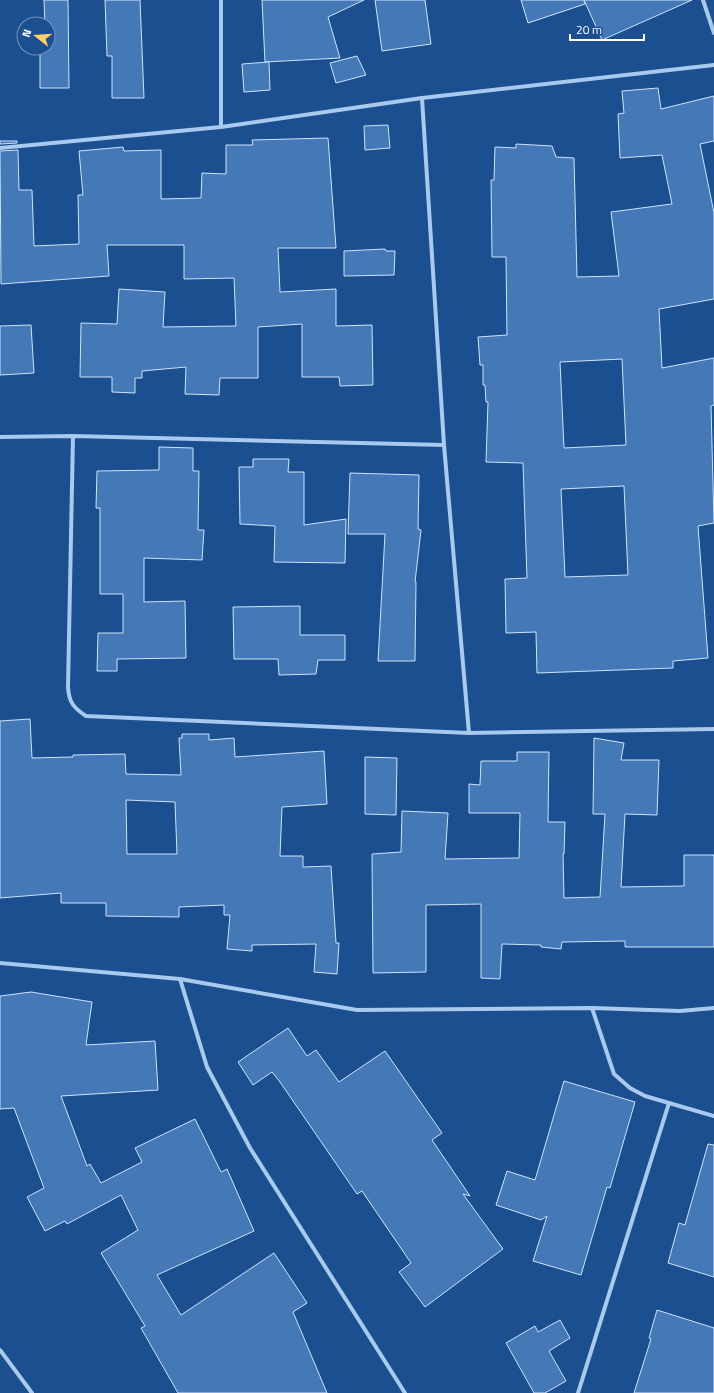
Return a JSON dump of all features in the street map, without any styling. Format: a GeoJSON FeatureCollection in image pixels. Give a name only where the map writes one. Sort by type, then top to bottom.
{"type":"FeatureCollection","features":[{"type":"Feature","properties":{"kind":"street"},"geometry":{"type":"LineString","coordinates":[[221,0],[221,127]]}},
{"type":"Feature","properties":{"kind":"street"},"geometry":{"type":"LineString","coordinates":[[703,0],[714,34]]}},
{"type":"Feature","properties":{"kind":"street"},"geometry":{"type":"LineString","coordinates":[[0,148],[221,127],[422,98],[714,65]]}},
{"type":"Feature","properties":{"kind":"street"},"geometry":{"type":"LineString","coordinates":[[422,98],[444,445],[469,733]]}},
{"type":"Feature","properties":{"kind":"street"},"geometry":{"type":"LineString","coordinates":[[0,437],[73,436],[444,445]]}},
{"type":"Feature","properties":{"kind":"street"},"geometry":{"type":"LineString","coordinates":[[73,436],[68,700],[73,708],[86,716],[469,733],[714,729]]}},
{"type":"Feature","properties":{"kind":"street"},"geometry":{"type":"LineString","coordinates":[[0,963],[180,979],[357,1010],[592,1008],[680,1011],[714,1008]]}},
{"type":"Feature","properties":{"kind":"street"},"geometry":{"type":"LineString","coordinates":[[180,979],[207,1067],[247,1141],[405,1393]]}},
{"type":"Feature","properties":{"kind":"street"},"geometry":{"type":"LineString","coordinates":[[592,1008],[614,1074],[630,1088],[645,1096],[714,1116]]}},
{"type":"Feature","properties":{"kind":"street"},"geometry":{"type":"LineString","coordinates":[[578,1393],[669,1103]]}},
{"type":"Feature","properties":{"kind":"street"},"geometry":{"type":"LineString","coordinates":[[0,1350],[32,1393]]}},
{"type":"Feature","properties":{"kind":"building"},"geometry":{"type":"Polygon","coordinates":[[[44,0],[68,0],[69,88],[40,88],[40,56],[56,56],[56,16],[45,16],[44,0]]]}},
{"type":"Feature","properties":{"kind":"building"},"geometry":{"type":"Polygon","coordinates":[[[105,0],[140,0],[144,98],[112,98],[112,56],[107,56],[105,0]]]}},
{"type":"Feature","properties":{"kind":"building"},"geometry":{"type":"Polygon","coordinates":[[[262,0],[364,0],[328,17],[340,58],[265,62],[262,0]]]}},
{"type":"Feature","properties":{"kind":"building"},"geometry":{"type":"Polygon","coordinates":[[[375,0],[425,0],[431,44],[382,51],[375,0]]]}},
{"type":"Feature","properties":{"kind":"building"},"geometry":{"type":"Polygon","coordinates":[[[521,0],[584,0],[585,4],[528,23],[521,0]]]}},
{"type":"Feature","properties":{"kind":"building"},"geometry":{"type":"Polygon","coordinates":[[[584,0],[692,0],[602,40],[584,0]]]}},
{"type":"Feature","properties":{"kind":"building"},"geometry":{"type":"Polygon","coordinates":[[[357,56],[366,75],[336,83],[330,63],[357,56]]]}},
{"type":"Feature","properties":{"kind":"building"},"geometry":{"type":"Polygon","coordinates":[[[269,62],[270,90],[244,92],[242,64],[269,62]]]}},
{"type":"Feature","properties":{"kind":"building"},"geometry":{"type":"Polygon","coordinates":[[[658,88],[661,109],[714,96],[714,141],[700,144],[714,213],[714,299],[659,309],[662,368],[714,358],[714,405],[711,406],[714,523],[698,526],[708,658],[673,661],[673,668],[537,673],[536,632],[506,633],[505,579],[527,578],[523,463],[486,462],[488,402],[486,402],[485,385],[483,385],[483,365],[480,365],[478,337],[507,335],[506,257],[492,257],[491,180],[494,180],[495,147],[516,148],[516,144],[552,146],[556,157],[574,158],[577,277],[619,276],[611,212],[672,204],[662,155],[620,158],[618,114],[624,113],[622,91],[658,88]],[[622,359],[560,362],[564,448],[626,445],[622,359]],[[624,486],[561,489],[565,577],[628,575],[624,486]]]}},
{"type":"Feature","properties":{"kind":"building"},"geometry":{"type":"Polygon","coordinates":[[[388,125],[390,148],[365,150],[364,126],[388,125]]]}},
{"type":"Feature","properties":{"kind":"building"},"geometry":{"type":"Polygon","coordinates":[[[328,138],[336,248],[278,248],[280,292],[336,289],[336,326],[372,325],[373,385],[340,386],[339,377],[302,377],[302,324],[258,327],[258,378],[220,378],[219,395],[185,394],[186,367],[142,371],[142,378],[135,378],[135,393],[112,392],[112,377],[80,377],[81,323],[117,324],[119,289],[165,292],[163,327],[236,326],[234,278],[184,279],[184,245],[107,245],[109,276],[1,284],[0,151],[18,150],[19,190],[32,190],[34,246],[79,244],[78,195],[83,195],[79,151],[123,147],[124,151],[161,150],[161,199],[201,198],[202,173],[226,174],[226,145],[253,145],[252,140],[328,138]]]}},
{"type":"Feature","properties":{"kind":"building"},"geometry":{"type":"Polygon","coordinates":[[[0,141],[17,141],[17,143],[0,144],[0,141]]]}},
{"type":"Feature","properties":{"kind":"building"},"geometry":{"type":"Polygon","coordinates":[[[385,249],[386,251],[395,251],[394,275],[344,276],[344,251],[385,249]]]}},
{"type":"Feature","properties":{"kind":"building"},"geometry":{"type":"Polygon","coordinates":[[[31,325],[34,373],[0,375],[0,326],[31,325]]]}},
{"type":"Feature","properties":{"kind":"building"},"geometry":{"type":"Polygon","coordinates":[[[159,447],[193,448],[193,471],[199,471],[198,530],[204,530],[202,560],[144,558],[144,602],[185,601],[186,658],[117,659],[117,671],[97,671],[98,633],[123,633],[123,594],[100,594],[100,508],[96,508],[97,471],[159,470],[159,447]]]}},
{"type":"Feature","properties":{"kind":"building"},"geometry":{"type":"Polygon","coordinates":[[[253,459],[289,459],[288,472],[304,472],[304,525],[346,519],[345,563],[274,562],[275,526],[240,524],[239,467],[253,467],[253,459]]]}},
{"type":"Feature","properties":{"kind":"building"},"geometry":{"type":"Polygon","coordinates":[[[350,473],[419,475],[418,529],[421,530],[415,582],[415,661],[378,661],[385,534],[348,534],[350,473]]]}},
{"type":"Feature","properties":{"kind":"building"},"geometry":{"type":"Polygon","coordinates":[[[300,606],[300,635],[345,635],[345,660],[318,660],[316,674],[279,675],[278,659],[234,659],[233,607],[300,606]]]}},
{"type":"Feature","properties":{"kind":"building"},"geometry":{"type":"Polygon","coordinates":[[[30,719],[32,758],[73,757],[73,755],[125,754],[126,774],[181,775],[179,738],[182,738],[182,734],[209,734],[209,740],[234,738],[235,757],[324,751],[327,804],[282,807],[280,856],[303,856],[303,867],[331,866],[336,943],[339,943],[337,974],[314,972],[316,944],[252,945],[252,951],[227,949],[230,915],[224,915],[224,905],[179,907],[179,917],[106,916],[106,903],[61,903],[61,893],[0,898],[0,721],[30,719]],[[126,800],[127,854],[177,854],[175,802],[126,800]]]}},
{"type":"Feature","properties":{"kind":"building"},"geometry":{"type":"Polygon","coordinates":[[[594,738],[624,743],[621,760],[659,760],[657,815],[625,814],[621,887],[684,886],[684,855],[714,855],[714,947],[625,947],[625,941],[562,942],[561,949],[541,947],[541,945],[502,944],[500,979],[481,978],[481,904],[426,905],[426,972],[373,973],[372,854],[401,852],[402,811],[448,813],[445,859],[519,858],[520,813],[469,813],[469,784],[480,785],[481,761],[517,761],[517,752],[549,752],[548,822],[565,822],[563,854],[564,898],[600,897],[605,814],[593,814],[594,738]]]}},
{"type":"Feature","properties":{"kind":"building"},"geometry":{"type":"Polygon","coordinates":[[[365,757],[397,758],[396,815],[365,814],[365,757]]]}},
{"type":"Feature","properties":{"kind":"building"},"geometry":{"type":"Polygon","coordinates":[[[31,992],[92,1002],[86,1045],[155,1041],[158,1090],[61,1096],[87,1166],[90,1164],[101,1183],[142,1162],[135,1148],[195,1119],[221,1172],[227,1169],[254,1231],[157,1275],[181,1315],[274,1253],[307,1303],[293,1312],[327,1393],[178,1393],[141,1328],[145,1326],[101,1253],[138,1230],[121,1195],[67,1224],[65,1221],[45,1231],[27,1197],[44,1188],[14,1108],[0,1109],[0,996],[31,992]]]}},
{"type":"Feature","properties":{"kind":"building"},"geometry":{"type":"Polygon","coordinates":[[[288,1028],[307,1056],[316,1050],[339,1082],[385,1051],[442,1133],[432,1140],[470,1196],[463,1194],[503,1249],[425,1307],[399,1272],[411,1263],[362,1191],[357,1194],[280,1082],[272,1072],[253,1085],[238,1062],[288,1028]]]}},
{"type":"Feature","properties":{"kind":"building"},"geometry":{"type":"Polygon","coordinates":[[[564,1081],[635,1102],[610,1188],[607,1187],[581,1275],[533,1261],[547,1216],[541,1220],[496,1205],[507,1171],[535,1180],[564,1081]]]}},
{"type":"Feature","properties":{"kind":"building"},"geometry":{"type":"Polygon","coordinates":[[[708,1144],[714,1145],[714,1277],[668,1263],[679,1223],[685,1225],[708,1144]]]}},
{"type":"Feature","properties":{"kind":"building"},"geometry":{"type":"Polygon","coordinates":[[[657,1310],[714,1328],[714,1393],[634,1393],[651,1339],[649,1338],[657,1310]]]}},
{"type":"Feature","properties":{"kind":"building"},"geometry":{"type":"Polygon","coordinates":[[[560,1320],[570,1338],[549,1351],[566,1381],[545,1393],[534,1393],[506,1343],[535,1326],[538,1332],[560,1320]]]}}]}
